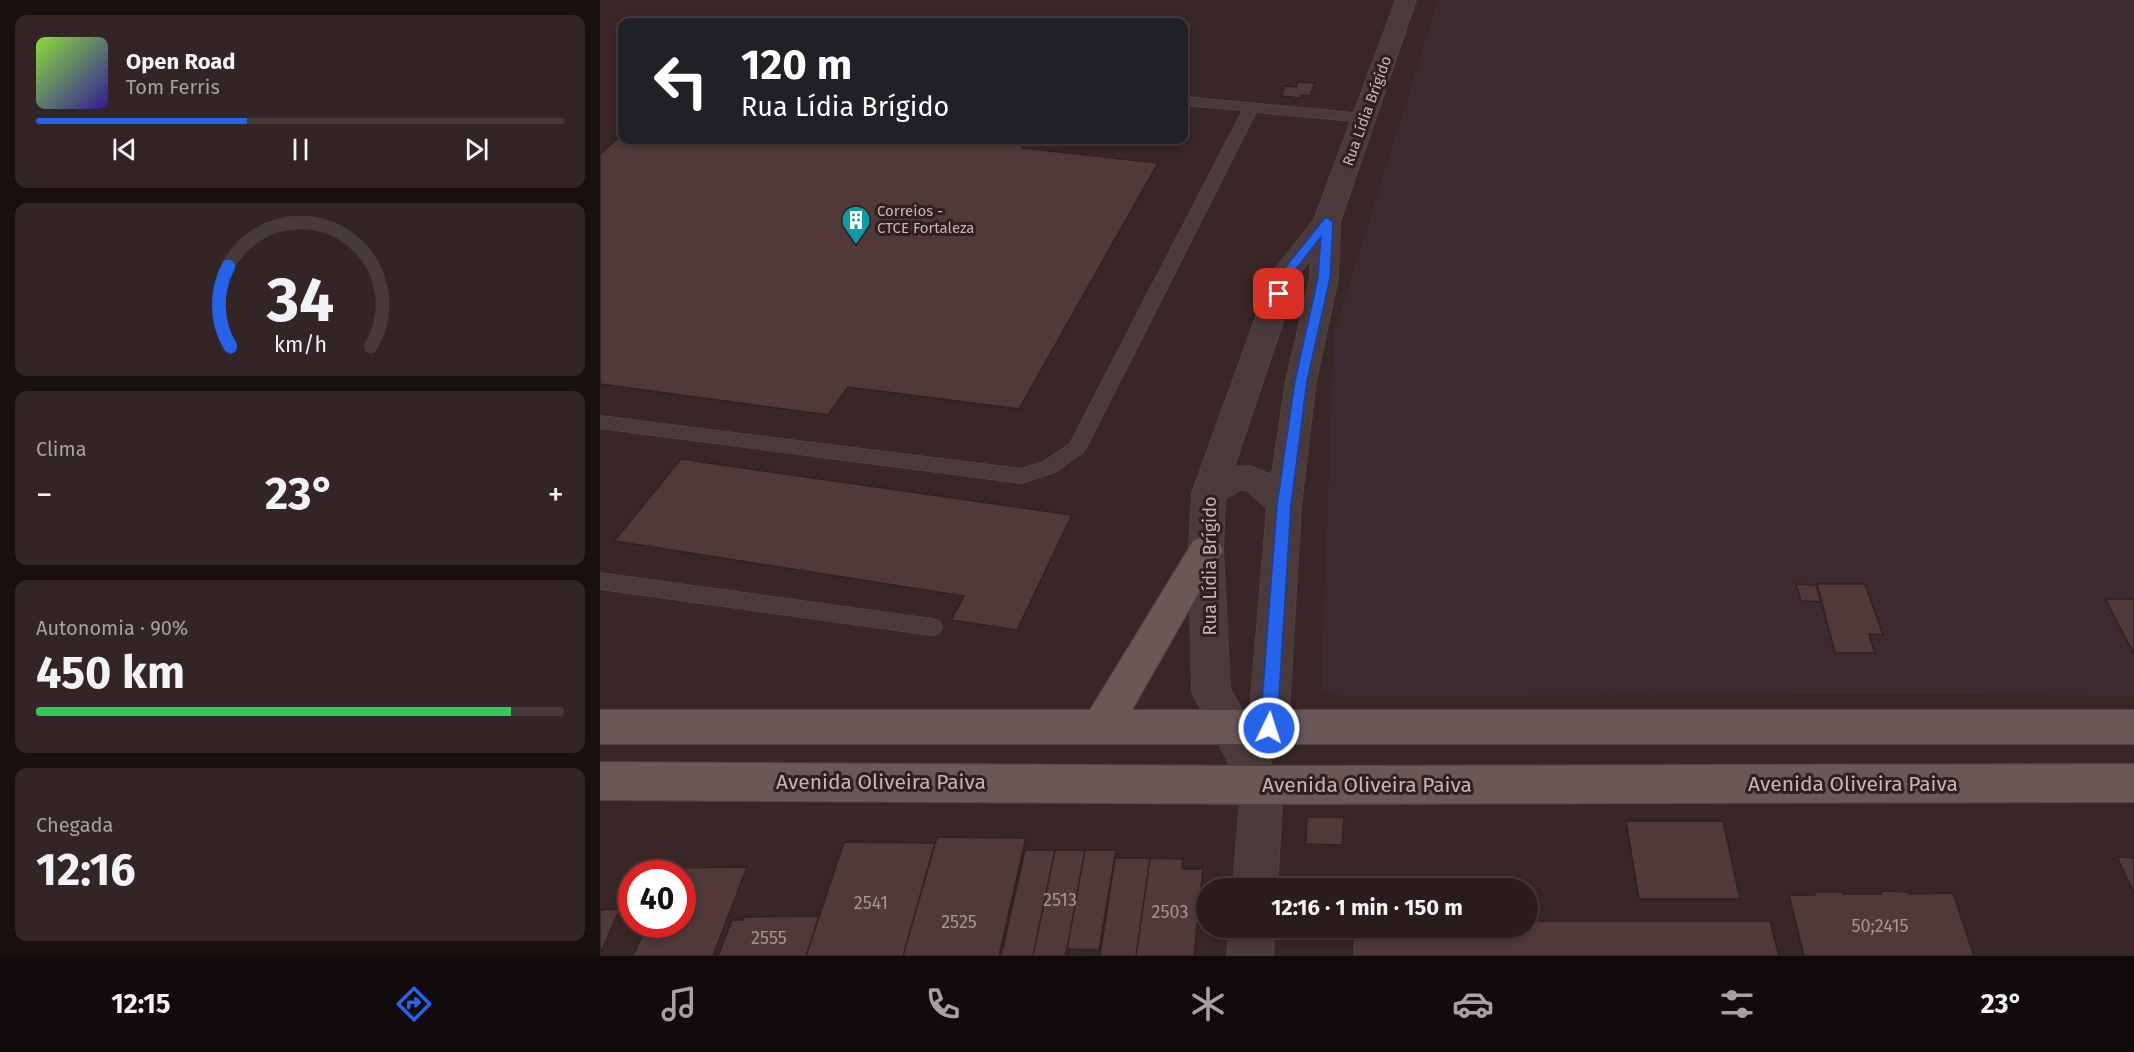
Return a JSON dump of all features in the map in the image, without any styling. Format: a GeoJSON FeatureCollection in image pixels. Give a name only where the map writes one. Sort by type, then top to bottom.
{"type":"FeatureCollection","features":[{"type":"Feature","properties":{"kind":"main road"},"geometry":{"type":"LineString","coordinates":[[1101,727],[1206,550]]}},
{"type":"Feature","properties":{"kind":"main road"},"geometry":{"type":"LineString","coordinates":[[600,727],[2134,727]]}},
{"type":"Feature","properties":{"kind":"main road","name":"Avenida Oliveira Paiva"},"geometry":{"type":"LineString","coordinates":[[600,781],[1262,785],[2134,783]]}},
{"type":"Feature","properties":{"kind":"street","name":"Rua Lídia Brígido"},"geometry":{"type":"LineString","coordinates":[[1262,785],[1250,728],[1301,381],[1324,278],[1327,222],[1406,0]]}},
{"type":"Feature","properties":{"kind":"street","name":"Rua Lídia Brígido"},"geometry":{"type":"LineString","coordinates":[[1250,728],[1211,690],[1206,550],[1209,493],[1286,273],[1327,222]]}},
{"type":"Feature","properties":{"kind":"street"},"geometry":{"type":"LineString","coordinates":[[1209,493],[1230,480],[1255,479],[1267,487],[1284,505]]}},
{"type":"Feature","properties":{"kind":"street"},"geometry":{"type":"LineString","coordinates":[[1256,878],[1262,785]]}},
{"type":"Feature","properties":{"kind":"street"},"geometry":{"type":"LineString","coordinates":[[1250,956],[1251,938]]}},
{"type":"Feature","properties":{"kind":"lane"},"geometry":{"type":"LineString","coordinates":[[1188,101],[1364,118]]}},
{"type":"Feature","properties":{"kind":"lane"},"geometry":{"type":"LineString","coordinates":[[600,422],[1021,476],[1049,467],[1077,448],[1251,108]]}},
{"type":"Feature","properties":{"kind":"lane"},"geometry":{"type":"LineString","coordinates":[[600,581],[932,627]]}},
{"type":"Feature","properties":{"kind":"shaded area"},"geometry":{"type":"Polygon","coordinates":[[[1438,0],[2134,0],[2134,696],[1944,694],[1341,696],[1321,689],[1334,333],[1438,0]]]}},
{"type":"Feature","properties":{"kind":"building"},"geometry":{"type":"Polygon","coordinates":[[[1298,82],[1315,83],[1310,96],[1302,95],[1300,98],[1281,96],[1285,86],[1296,87],[1298,82]]]}},
{"type":"Feature","properties":{"kind":"building","name":"Correios - CTCE Fortaleza"},"geometry":{"type":"Polygon","coordinates":[[[618,138],[618,144],[1025,144],[1022,148],[1158,163],[1019,409],[848,387],[828,415],[600,384],[600,154],[618,138]]]}},
{"type":"Feature","properties":{"kind":"building"},"geometry":{"type":"Polygon","coordinates":[[[681,459],[1072,515],[1017,630],[951,620],[964,596],[614,541],[681,459]]]}},
{"type":"Feature","properties":{"kind":"building"},"geometry":{"type":"Polygon","coordinates":[[[1796,584],[1816,585],[1821,602],[1801,601],[1796,584]]]}},
{"type":"Feature","properties":{"kind":"building"},"geometry":{"type":"Polygon","coordinates":[[[1817,584],[1865,584],[1883,635],[1869,634],[1875,653],[1835,653],[1817,584]]]}},
{"type":"Feature","properties":{"kind":"building"},"geometry":{"type":"Polygon","coordinates":[[[2105,599],[2134,599],[2134,654],[2105,599]]]}},
{"type":"Feature","properties":{"kind":"building"},"geometry":{"type":"Polygon","coordinates":[[[1307,817],[1344,817],[1342,845],[1306,844],[1307,817]]]}},
{"type":"Feature","properties":{"kind":"building"},"geometry":{"type":"Polygon","coordinates":[[[1626,821],[1723,821],[1740,899],[1639,899],[1626,821]]]}},
{"type":"Feature","properties":{"kind":"building"},"geometry":{"type":"Polygon","coordinates":[[[937,837],[1026,838],[999,956],[903,956],[937,837]]]}},
{"type":"Feature","properties":{"kind":"building"},"geometry":{"type":"Polygon","coordinates":[[[844,842],[935,843],[903,956],[806,956],[844,842]]]}},
{"type":"Feature","properties":{"kind":"building"},"geometry":{"type":"Polygon","coordinates":[[[1025,850],[1055,850],[1033,956],[1001,956],[1025,850]]]}},
{"type":"Feature","properties":{"kind":"building"},"geometry":{"type":"Polygon","coordinates":[[[1055,850],[1085,850],[1067,949],[1065,956],[1033,956],[1055,850]]]}},
{"type":"Feature","properties":{"kind":"building"},"geometry":{"type":"Polygon","coordinates":[[[1085,850],[1116,850],[1099,950],[1067,949],[1085,850]]]}},
{"type":"Feature","properties":{"kind":"building"},"geometry":{"type":"Polygon","coordinates":[[[2117,857],[2134,858],[2134,893],[2117,857]]]}},
{"type":"Feature","properties":{"kind":"building"},"geometry":{"type":"Polygon","coordinates":[[[1115,858],[1150,858],[1136,956],[1079,956],[1100,955],[1115,858]]]}},
{"type":"Feature","properties":{"kind":"building"},"geometry":{"type":"Polygon","coordinates":[[[1150,858],[1183,859],[1182,869],[1203,869],[1202,878],[1196,878],[1194,956],[1136,956],[1150,858]]]}},
{"type":"Feature","properties":{"kind":"building"},"geometry":{"type":"Polygon","coordinates":[[[747,867],[713,956],[633,956],[641,938],[696,938],[696,868],[747,867]]]}},
{"type":"Feature","properties":{"kind":"building"},"geometry":{"type":"Polygon","coordinates":[[[1881,891],[1909,892],[1909,894],[1953,893],[1974,956],[1804,956],[1789,895],[1815,895],[1814,892],[1881,894],[1881,891]]]}},
{"type":"Feature","properties":{"kind":"building"},"geometry":{"type":"Polygon","coordinates":[[[618,909],[600,954],[600,910],[618,909]]]}},
{"type":"Feature","properties":{"kind":"building"},"geometry":{"type":"Polygon","coordinates":[[[819,916],[806,956],[718,956],[732,920],[743,920],[744,917],[819,916]]]}},
{"type":"Feature","properties":{"kind":"building"},"geometry":{"type":"Polygon","coordinates":[[[1538,921],[1770,921],[1779,956],[1352,956],[1353,938],[1538,938],[1538,921]]]}},
{"type":"Feature","properties":{"kind":"place","name":"Correios - CTCE Fortaleza"},"geometry":{"type":"Point","coordinates":[856,246]}},
{"type":"Feature","properties":{"kind":"route"},"geometry":{"type":"LineString","coordinates":[[1269,728],[1284,505],[1301,381],[1324,278],[1327,222],[1286,273],[1279,294]]}}]}
